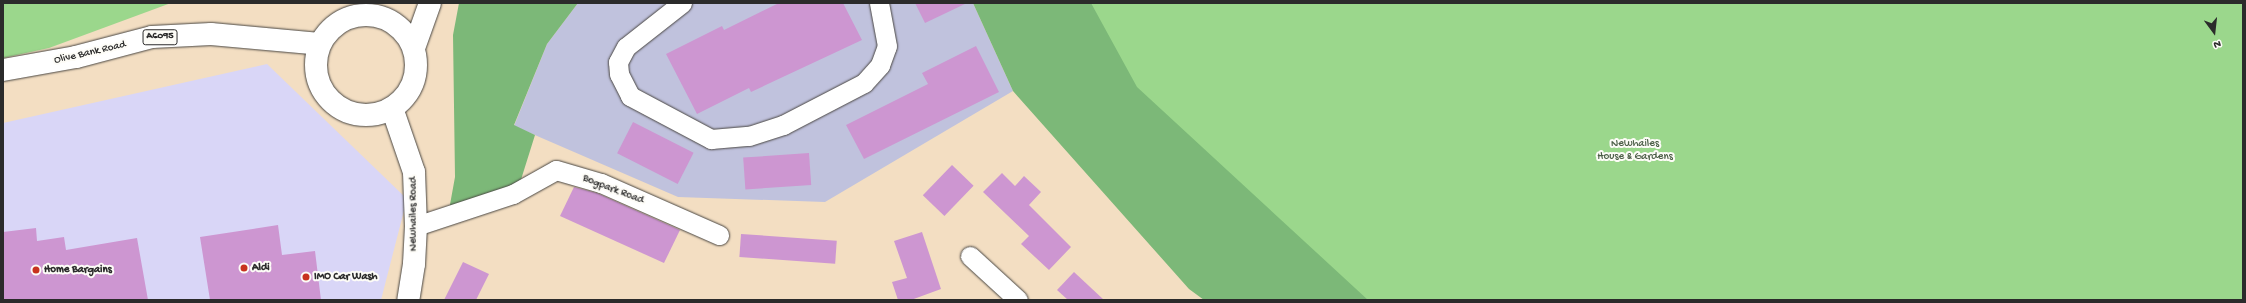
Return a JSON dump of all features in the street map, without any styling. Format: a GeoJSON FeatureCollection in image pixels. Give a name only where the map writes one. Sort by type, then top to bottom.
{"type":"FeatureCollection","features":[{"type":"Feature","properties":{"kind":"main road"},"geometry":{"type":"LineString","coordinates":[[367,14],[385,3]]}},
{"type":"Feature","properties":{"kind":"main road"},"geometry":{"type":"LineString","coordinates":[[414,48],[430,3]]}},
{"type":"Feature","properties":{"kind":"main road"},"geometry":{"type":"LineString","coordinates":[[367,14],[382,17],[396,24],[406,35],[414,48],[416,65],[413,82],[405,97],[392,108],[379,113],[365,114],[351,112],[336,105],[324,93],[318,77],[316,60],[320,44],[328,32],[339,23],[352,16],[367,14]]}},
{"type":"Feature","properties":{"kind":"main road","name":"Olive Bank Road"},"geometry":{"type":"LineString","coordinates":[[3,70],[76,58],[152,38],[211,34],[320,44]]}},
{"type":"Feature","properties":{"kind":"main road","name":"Newhailes Road"},"geometry":{"type":"LineString","coordinates":[[392,108],[414,172],[416,226],[414,264],[408,300]]}},
{"type":"Feature","properties":{"kind":"street"},"geometry":{"type":"LineString","coordinates":[[682,3],[626,47],[618,62],[619,74],[630,96],[711,139],[749,136],[783,125],[864,83],[880,65],[887,46],[879,3]]}},
{"type":"Feature","properties":{"kind":"street","name":"Bogpark Road"},"geometry":{"type":"LineString","coordinates":[[416,226],[513,194],[556,170],[601,183],[719,235]]}},
{"type":"Feature","properties":{"kind":"street"},"geometry":{"type":"LineString","coordinates":[[970,256],[1018,300]]}},
{"type":"Feature","properties":{"kind":"shaded area"},"geometry":{"type":"Polygon","coordinates":[[[578,3],[973,3],[1013,91],[825,202],[678,197],[514,126],[547,44],[578,3]]]}},
{"type":"Feature","properties":{"kind":"shaded area"},"geometry":{"type":"Polygon","coordinates":[[[267,64],[407,199],[381,300],[3,300],[3,123],[267,64]]]}},
{"type":"Feature","properties":{"kind":"green space"},"geometry":{"type":"Polygon","coordinates":[[[3,3],[171,3],[49,48],[3,58],[3,3]]]}},
{"type":"Feature","properties":{"kind":"green space"},"geometry":{"type":"Polygon","coordinates":[[[459,3],[578,3],[547,44],[514,125],[535,135],[519,186],[449,210],[455,177],[453,35],[459,3]]]}},
{"type":"Feature","properties":{"kind":"green space"},"geometry":{"type":"Polygon","coordinates":[[[973,3],[1091,3],[1137,87],[1368,300],[1204,300],[1189,289],[1013,91],[973,3]]]}},
{"type":"Feature","properties":{"kind":"green space","name":"Newhailes House & Gardens"},"geometry":{"type":"Polygon","coordinates":[[[1027,3],[2243,3],[2243,300],[1341,300],[1027,3]]]}},
{"type":"Feature","properties":{"kind":"building"},"geometry":{"type":"Polygon","coordinates":[[[779,3],[843,3],[862,40],[751,92],[749,88],[697,114],[666,54],[722,26],[724,30],[779,3]]]}},
{"type":"Feature","properties":{"kind":"building"},"geometry":{"type":"Polygon","coordinates":[[[915,3],[967,3],[925,23],[915,3]]]}},
{"type":"Feature","properties":{"kind":"building"},"geometry":{"type":"Polygon","coordinates":[[[976,46],[999,92],[864,159],[846,125],[928,84],[922,73],[976,46]]]}},
{"type":"Feature","properties":{"kind":"building"},"geometry":{"type":"Polygon","coordinates":[[[633,122],[694,153],[678,184],[617,153],[633,122]]]}},
{"type":"Feature","properties":{"kind":"building"},"geometry":{"type":"Polygon","coordinates":[[[809,153],[811,185],[745,190],[743,158],[809,153]]]}},
{"type":"Feature","properties":{"kind":"building"},"geometry":{"type":"Polygon","coordinates":[[[952,165],[974,186],[944,216],[923,195],[952,165]]]}},
{"type":"Feature","properties":{"kind":"building"},"geometry":{"type":"Polygon","coordinates":[[[1002,173],[1015,186],[1024,176],[1041,192],[1029,205],[1071,247],[1049,270],[1021,244],[1029,236],[983,192],[1002,173]]]}},
{"type":"Feature","properties":{"kind":"building"},"geometry":{"type":"Polygon","coordinates":[[[574,187],[597,193],[680,230],[664,263],[560,216],[574,187]]]}},
{"type":"Feature","properties":{"kind":"building","name":"Aldi"},"geometry":{"type":"Polygon","coordinates":[[[278,225],[282,255],[315,251],[321,300],[210,300],[200,237],[278,225]]]}},
{"type":"Feature","properties":{"kind":"building"},"geometry":{"type":"Polygon","coordinates":[[[36,228],[37,241],[64,237],[66,250],[137,238],[148,300],[3,300],[3,232],[36,228]]]}},
{"type":"Feature","properties":{"kind":"building"},"geometry":{"type":"Polygon","coordinates":[[[922,232],[941,289],[911,300],[898,300],[892,282],[907,278],[894,241],[922,232]]]}},
{"type":"Feature","properties":{"kind":"building"},"geometry":{"type":"Polygon","coordinates":[[[741,234],[837,241],[835,264],[739,257],[741,234]]]}},
{"type":"Feature","properties":{"kind":"building"},"geometry":{"type":"Polygon","coordinates":[[[463,262],[489,274],[476,300],[444,300],[463,262]]]}},
{"type":"Feature","properties":{"kind":"building"},"geometry":{"type":"Polygon","coordinates":[[[1074,272],[1104,300],[1068,300],[1057,290],[1074,272]]]}},
{"type":"Feature","properties":{"kind":"place","name":"Aldi"},"geometry":{"type":"Point","coordinates":[244,268]}},
{"type":"Feature","properties":{"kind":"place","name":"Home Bargains"},"geometry":{"type":"Point","coordinates":[36,270]}},
{"type":"Feature","properties":{"kind":"place","name":"IMO Car Wash"},"geometry":{"type":"Point","coordinates":[306,277]}}]}
